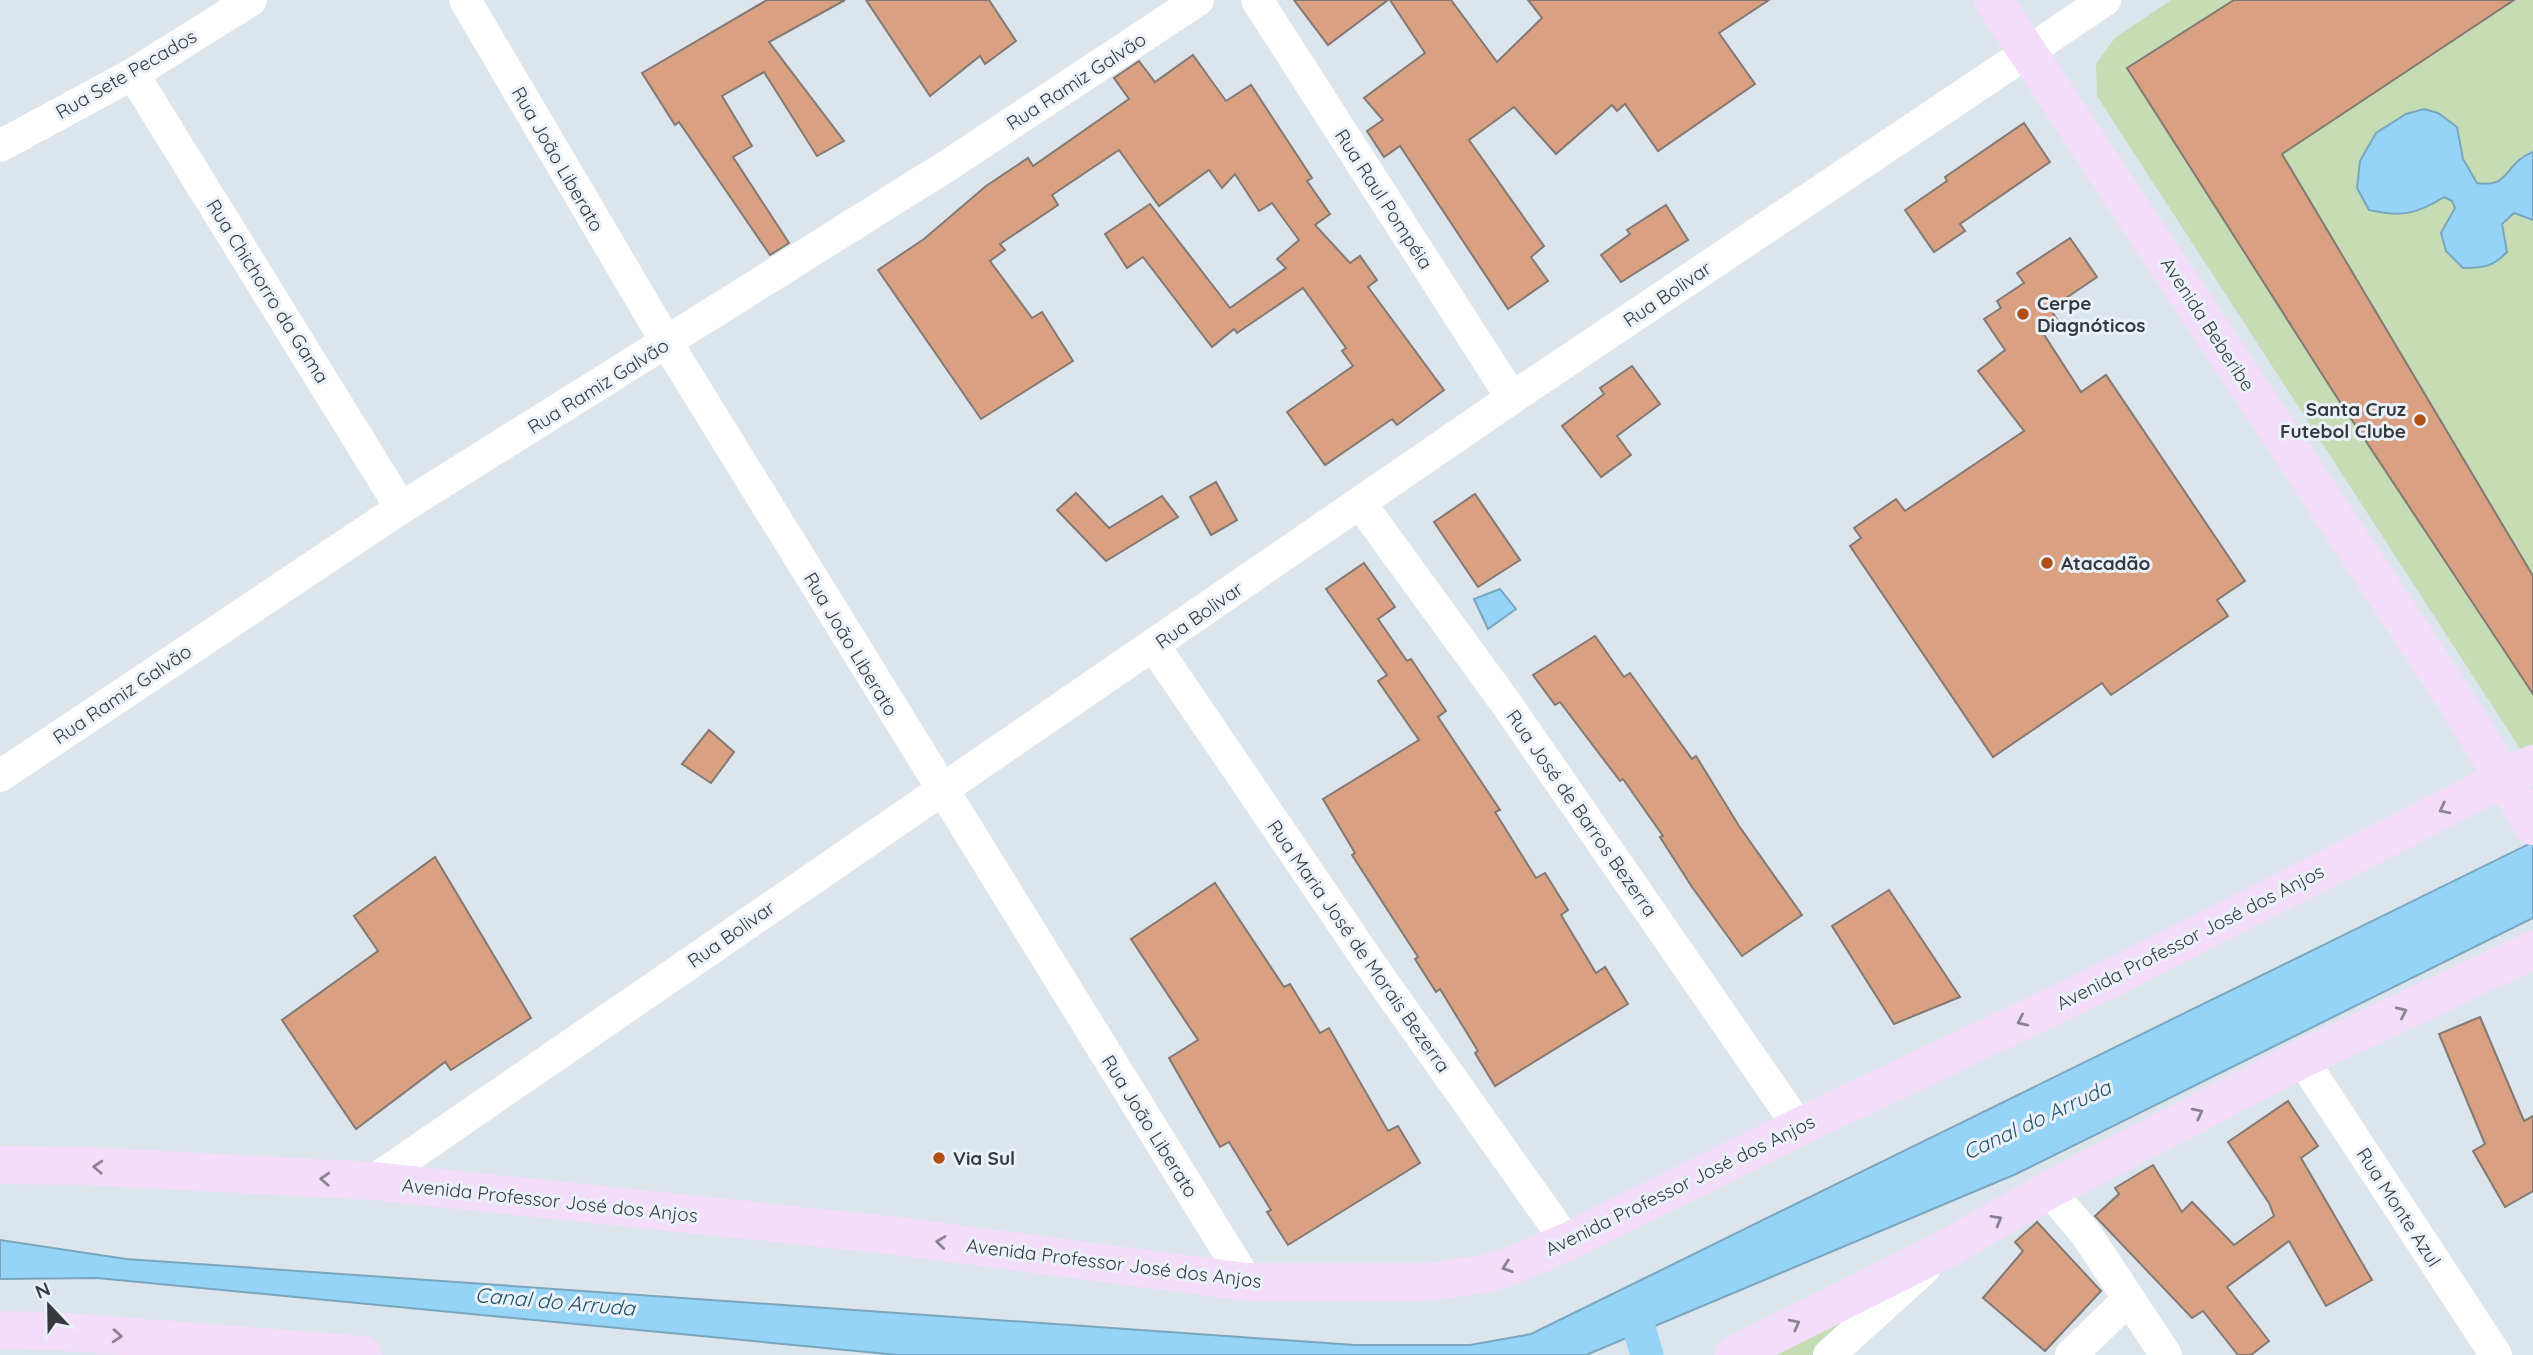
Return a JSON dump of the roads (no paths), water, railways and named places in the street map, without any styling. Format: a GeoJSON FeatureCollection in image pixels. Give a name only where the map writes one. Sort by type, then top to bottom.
{"type":"FeatureCollection","features":[{"type":"Feature","properties":{"kind":"main road","name":"Avenida Beberibe"},"geometry":{"type":"LineString","coordinates":[[1993,0],[2519,771],[2530,821]]}},
{"type":"Feature","properties":{"kind":"main road","name":"Avenida Professor José dos Anjos"},"geometry":{"type":"LineString","coordinates":[[0,1165],[373,1181],[898,1236],[1247,1282],[1429,1282],[1503,1269],[1567,1242],[1799,1127],[2108,980],[2519,771]]}},
{"type":"Feature","properties":{"kind":"main road"},"geometry":{"type":"LineString","coordinates":[[1734,1355],[1946,1249],[2049,1190],[2302,1059],[2533,950]]}},
{"type":"Feature","properties":{"kind":"main road"},"geometry":{"type":"LineString","coordinates":[[0,1330],[70,1332],[363,1355]]}},
{"type":"Feature","properties":{"kind":"street","name":"Rua Sete Pecados"},"geometry":{"type":"LineString","coordinates":[[0,146],[133,74],[251,0]]}},
{"type":"Feature","properties":{"kind":"street","name":"Rua João Liberato"},"geometry":{"type":"LineString","coordinates":[[465,0],[667,343],[940,789],[1247,1282]]}},
{"type":"Feature","properties":{"kind":"street","name":"Rua Ramiz Galvão"},"geometry":{"type":"LineString","coordinates":[[0,776],[401,508],[950,164],[1198,0]]}},
{"type":"Feature","properties":{"kind":"street","name":"Rua Raul Pompéia"},"geometry":{"type":"LineString","coordinates":[[1257,0],[1512,398]]}},
{"type":"Feature","properties":{"kind":"street","name":"Rua Bolivar"},"geometry":{"type":"LineString","coordinates":[[373,1181],[1512,398],[2105,0]]}},
{"type":"Feature","properties":{"kind":"street","name":"Rua Chichorro da Gama"},"geometry":{"type":"LineString","coordinates":[[133,74],[401,508]]}},
{"type":"Feature","properties":{"kind":"street","name":"Rua José de Barros Bezerra"},"geometry":{"type":"LineString","coordinates":[[1360,503],[1513,714],[1799,1127]]}},
{"type":"Feature","properties":{"kind":"street","name":"Rua Maria José de Morais Bezerra"},"geometry":{"type":"LineString","coordinates":[[1154,646],[1373,968],[1567,1242]]}},
{"type":"Feature","properties":{"kind":"street","name":"Rua Monte Azul"},"geometry":{"type":"LineString","coordinates":[[2302,1059],[2496,1355]]}},
{"type":"Feature","properties":{"kind":"street"},"geometry":{"type":"LineString","coordinates":[[2049,1190],[2086,1234],[2166,1355]]}},
{"type":"Feature","properties":{"kind":"street"},"geometry":{"type":"LineString","coordinates":[[1829,1355],[1946,1249]]}},
{"type":"Feature","properties":{"kind":"street"},"geometry":{"type":"LineString","coordinates":[[2071,1355],[2129,1299]]}},
{"type":"Feature","properties":{"kind":"water"},"geometry":{"type":"Polygon","coordinates":[[[2424,109],[2438,113],[2457,127],[2463,159],[2477,183],[2488,184],[2502,179],[2517,162],[2533,152],[2533,220],[2514,213],[2502,224],[2507,252],[2492,264],[2463,268],[2446,251],[2441,233],[2455,208],[2452,201],[2444,197],[2425,208],[2408,213],[2380,212],[2369,210],[2357,188],[2360,161],[2376,133],[2406,114],[2424,109]]]}},
{"type":"Feature","properties":{"kind":"water"},"geometry":{"type":"Polygon","coordinates":[[[1500,589],[1516,609],[1488,629],[1474,599],[1500,589]]]}},
{"type":"Feature","properties":{"kind":"water","name":"Canal do Arruda"},"geometry":{"type":"Polygon","coordinates":[[[2533,842],[2533,918],[2016,1174],[1586,1355],[898,1355],[97,1278],[0,1279],[0,1240],[126,1259],[1355,1345],[1470,1345],[1531,1334],[2533,842]]]}},
{"type":"Feature","properties":{"kind":"waterway"},"geometry":{"type":"LineString","coordinates":[[1634,1311],[1647,1355]]}},
{"type":"Feature","properties":{"kind":"place","name":"Cerpe Diagnóticos"},"geometry":{"type":"Point","coordinates":[2023,314]}},
{"type":"Feature","properties":{"kind":"place","name":"Santa Cruz Futebol Clube"},"geometry":{"type":"Point","coordinates":[2420,420]}},
{"type":"Feature","properties":{"kind":"place","name":"Atacadão"},"geometry":{"type":"Point","coordinates":[2047,563]}},
{"type":"Feature","properties":{"kind":"place","name":"Via Sul"},"geometry":{"type":"Point","coordinates":[939,1158]}}]}
